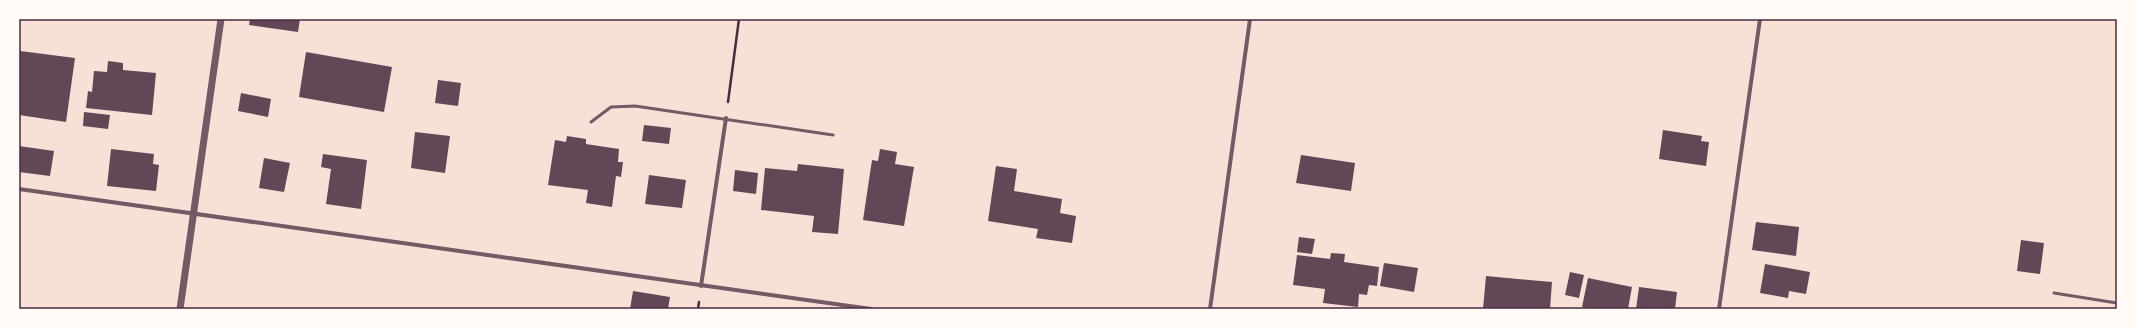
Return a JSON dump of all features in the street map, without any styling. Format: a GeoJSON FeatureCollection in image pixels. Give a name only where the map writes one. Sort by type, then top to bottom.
{"type":"FeatureCollection","features":[{"type":"Feature","properties":{"kind":"street"},"geometry":{"type":"LineString","coordinates":[[180,309],[221,19]]}},
{"type":"Feature","properties":{"kind":"street"},"geometry":{"type":"LineString","coordinates":[[1210,309],[1250,19]]}},
{"type":"Feature","properties":{"kind":"street"},"geometry":{"type":"LineString","coordinates":[[1719,309],[1760,19]]}},
{"type":"Feature","properties":{"kind":"street"},"geometry":{"type":"LineString","coordinates":[[701,286],[726,118]]}},
{"type":"Feature","properties":{"kind":"street"},"geometry":{"type":"LineString","coordinates":[[19,189],[194,212],[701,286],[871,309]]}},
{"type":"Feature","properties":{"kind":"lane"},"geometry":{"type":"LineString","coordinates":[[591,122],[611,107],[635,106],[726,118],[833,135]]}},
{"type":"Feature","properties":{"kind":"lane"},"geometry":{"type":"LineString","coordinates":[[2054,293],[2117,303]]}},
{"type":"Feature","properties":{"kind":"path"},"geometry":{"type":"LineString","coordinates":[[726,118],[739,19]]}},
{"type":"Feature","properties":{"kind":"building"},"geometry":{"type":"Polygon","coordinates":[[[250,19],[300,19],[298,32],[249,25],[250,19]]]}},
{"type":"Feature","properties":{"kind":"building"},"geometry":{"type":"Polygon","coordinates":[[[20,51],[75,58],[66,122],[19,115],[20,51]]]}},
{"type":"Feature","properties":{"kind":"building"},"geometry":{"type":"Polygon","coordinates":[[[306,52],[392,67],[384,112],[299,97],[306,52]]]}},
{"type":"Feature","properties":{"kind":"building"},"geometry":{"type":"Polygon","coordinates":[[[108,61],[123,63],[123,70],[156,73],[152,115],[86,108],[88,91],[92,92],[94,71],[107,72],[108,61]]]}},
{"type":"Feature","properties":{"kind":"building"},"geometry":{"type":"Polygon","coordinates":[[[438,80],[461,83],[458,106],[435,103],[438,80]]]}},
{"type":"Feature","properties":{"kind":"building"},"geometry":{"type":"Polygon","coordinates":[[[241,93],[271,99],[268,117],[238,111],[241,93]]]}},
{"type":"Feature","properties":{"kind":"building"},"geometry":{"type":"Polygon","coordinates":[[[84,112],[110,115],[108,129],[83,126],[84,112]]]}},
{"type":"Feature","properties":{"kind":"building"},"geometry":{"type":"Polygon","coordinates":[[[644,125],[671,128],[669,144],[642,141],[644,125]]]}},
{"type":"Feature","properties":{"kind":"building"},"geometry":{"type":"Polygon","coordinates":[[[1663,130],[1702,136],[1701,141],[1709,142],[1706,166],[1659,159],[1663,130]]]}},
{"type":"Feature","properties":{"kind":"building"},"geometry":{"type":"Polygon","coordinates":[[[415,132],[450,136],[445,173],[411,168],[415,132]]]}},
{"type":"Feature","properties":{"kind":"building"},"geometry":{"type":"Polygon","coordinates":[[[567,136],[586,139],[586,144],[619,149],[618,162],[623,162],[621,177],[616,176],[612,207],[586,203],[588,190],[548,185],[555,140],[566,142],[567,136]]]}},
{"type":"Feature","properties":{"kind":"building"},"geometry":{"type":"Polygon","coordinates":[[[19,146],[54,151],[50,176],[19,172],[19,146]]]}},
{"type":"Feature","properties":{"kind":"building"},"geometry":{"type":"Polygon","coordinates":[[[111,149],[154,154],[153,164],[159,165],[156,191],[107,186],[111,149]]]}},
{"type":"Feature","properties":{"kind":"building"},"geometry":{"type":"Polygon","coordinates":[[[880,149],[897,152],[895,164],[914,167],[904,226],[863,220],[872,160],[878,161],[880,149]]]}},
{"type":"Feature","properties":{"kind":"building"},"geometry":{"type":"Polygon","coordinates":[[[323,154],[367,160],[361,209],[326,204],[331,169],[321,167],[323,154]]]}},
{"type":"Feature","properties":{"kind":"building"},"geometry":{"type":"Polygon","coordinates":[[[1301,155],[1355,163],[1351,191],[1296,183],[1301,155]]]}},
{"type":"Feature","properties":{"kind":"building"},"geometry":{"type":"Polygon","coordinates":[[[264,158],[290,163],[284,192],[259,188],[264,158]]]}},
{"type":"Feature","properties":{"kind":"building"},"geometry":{"type":"Polygon","coordinates":[[[798,164],[844,169],[838,234],[812,232],[814,216],[761,210],[765,168],[797,171],[798,164]]]}},
{"type":"Feature","properties":{"kind":"building"},"geometry":{"type":"Polygon","coordinates":[[[996,166],[1017,169],[1014,191],[1062,199],[1060,213],[1076,216],[1072,243],[1036,238],[1038,229],[988,221],[996,166]]]}},
{"type":"Feature","properties":{"kind":"building"},"geometry":{"type":"Polygon","coordinates":[[[735,170],[758,173],[756,194],[733,191],[735,170]]]}},
{"type":"Feature","properties":{"kind":"building"},"geometry":{"type":"Polygon","coordinates":[[[649,175],[686,180],[682,208],[645,204],[649,175]]]}},
{"type":"Feature","properties":{"kind":"building"},"geometry":{"type":"Polygon","coordinates":[[[1756,222],[1799,227],[1796,256],[1752,250],[1756,222]]]}},
{"type":"Feature","properties":{"kind":"building"},"geometry":{"type":"Polygon","coordinates":[[[1299,237],[1315,239],[1312,254],[1297,252],[1299,237]]]}},
{"type":"Feature","properties":{"kind":"building"},"geometry":{"type":"Polygon","coordinates":[[[2021,240],[2044,243],[2040,274],[2017,271],[2021,240]]]}},
{"type":"Feature","properties":{"kind":"building"},"geometry":{"type":"Polygon","coordinates":[[[1331,253],[1345,254],[1344,262],[1379,267],[1377,286],[1369,285],[1367,295],[1359,294],[1358,307],[1323,303],[1325,289],[1293,285],[1297,255],[1330,259],[1331,253]]]}},
{"type":"Feature","properties":{"kind":"building"},"geometry":{"type":"Polygon","coordinates":[[[1384,263],[1418,268],[1414,292],[1380,286],[1384,263]]]}},
{"type":"Feature","properties":{"kind":"building"},"geometry":{"type":"Polygon","coordinates":[[[1765,264],[1810,272],[1806,294],[1789,291],[1788,298],[1760,293],[1765,264]]]}},
{"type":"Feature","properties":{"kind":"building"},"geometry":{"type":"Polygon","coordinates":[[[1570,272],[1584,275],[1579,298],[1565,295],[1570,272]]]}},
{"type":"Feature","properties":{"kind":"building"},"geometry":{"type":"Polygon","coordinates":[[[1486,276],[1552,282],[1550,309],[1483,309],[1486,276]]]}},
{"type":"Feature","properties":{"kind":"building"},"geometry":{"type":"Polygon","coordinates":[[[1588,278],[1632,287],[1628,309],[1592,309],[1582,307],[1588,278]]]}},
{"type":"Feature","properties":{"kind":"building"},"geometry":{"type":"Polygon","coordinates":[[[1639,287],[1677,292],[1675,309],[1636,309],[1639,287]]]}},
{"type":"Feature","properties":{"kind":"building"},"geometry":{"type":"Polygon","coordinates":[[[633,291],[670,297],[668,309],[630,309],[633,291]]]}}]}
